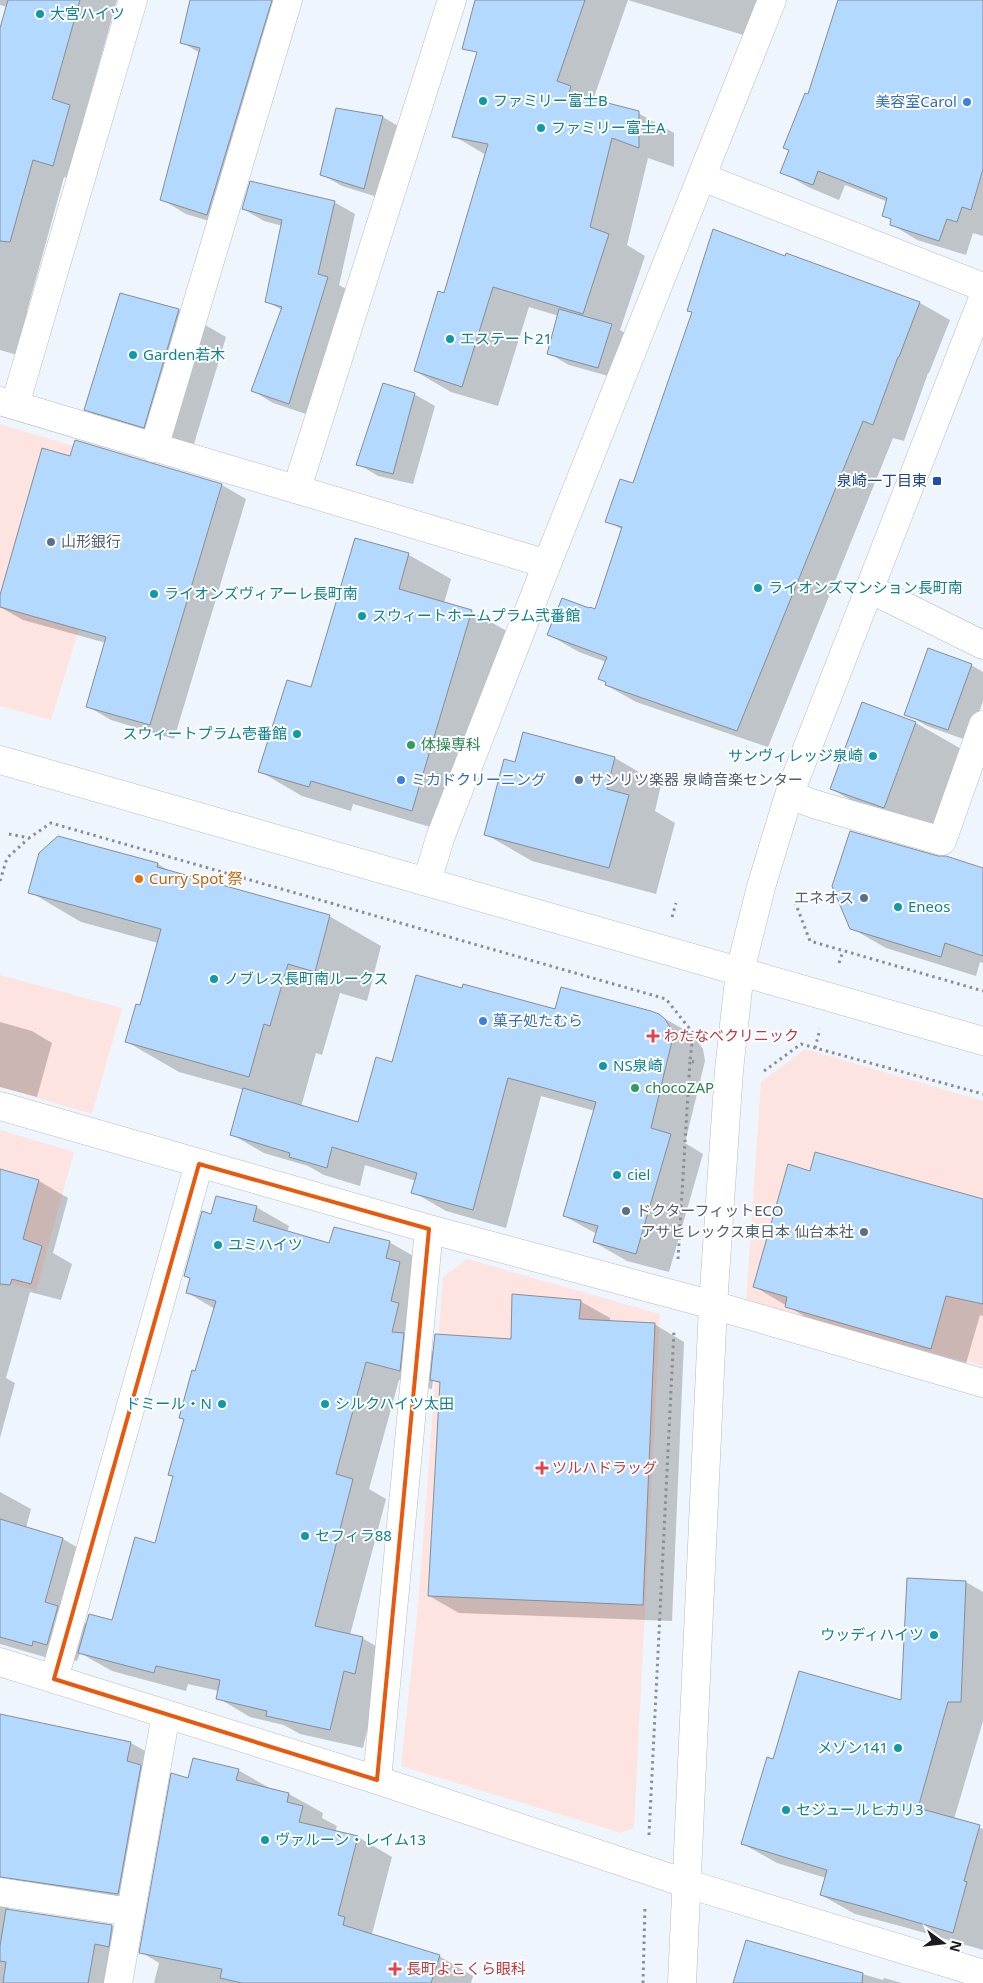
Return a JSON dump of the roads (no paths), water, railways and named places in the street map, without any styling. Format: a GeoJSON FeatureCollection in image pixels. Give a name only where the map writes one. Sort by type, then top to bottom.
{"type":"FeatureCollection","features":[{"type":"Feature","properties":{"kind":"street"},"geometry":{"type":"LineString","coordinates":[[133,0],[8,403],[547,564]]}},
{"type":"Feature","properties":{"kind":"street"},"geometry":{"type":"LineString","coordinates":[[154,448],[288,0]]}},
{"type":"Feature","properties":{"kind":"street"},"geometry":{"type":"LineString","coordinates":[[297,488],[452,0]]}},
{"type":"Feature","properties":{"kind":"street"},"geometry":{"type":"LineString","coordinates":[[427,882],[440,838],[547,564],[772,0]]}},
{"type":"Feature","properties":{"kind":"street"},"geometry":{"type":"LineString","coordinates":[[702,176],[983,287]]}},
{"type":"Feature","properties":{"kind":"street"},"geometry":{"type":"LineString","coordinates":[[682,1983],[713,1306],[729,1070],[740,971],[760,888],[789,794],[983,298]]}},
{"type":"Feature","properties":{"kind":"street"},"geometry":{"type":"LineString","coordinates":[[870,589],[983,645]]}},
{"type":"Feature","properties":{"kind":"street"},"geometry":{"type":"LineString","coordinates":[[789,794],[816,805],[942,841],[983,726]]}},
{"type":"Feature","properties":{"kind":"street"},"geometry":{"type":"LineString","coordinates":[[2,768],[427,882],[983,1041]]}},
{"type":"Feature","properties":{"kind":"street"},"geometry":{"type":"LineString","coordinates":[[0,1106],[428,1229],[713,1306],[983,1382]]}},
{"type":"Feature","properties":{"kind":"street"},"geometry":{"type":"LineString","coordinates":[[54,1679],[200,1164]]}},
{"type":"Feature","properties":{"kind":"street"},"geometry":{"type":"LineString","coordinates":[[377,1780],[428,1229]]}},
{"type":"Feature","properties":{"kind":"street"},"geometry":{"type":"LineString","coordinates":[[0,1662],[377,1780],[688,1884],[983,1974]]}},
{"type":"Feature","properties":{"kind":"street"},"geometry":{"type":"LineString","coordinates":[[125,1981],[130,1912],[166,1714]]}},
{"type":"Feature","properties":{"kind":"street"},"geometry":{"type":"LineString","coordinates":[[0,1892],[130,1912]]}},
{"type":"Feature","properties":{"kind":"place","name":"大宮ハイツ"},"geometry":{"type":"Point","coordinates":[40,14]}},
{"type":"Feature","properties":{"kind":"place","name":"ファミリー富士B"},"geometry":{"type":"Point","coordinates":[483,101]}},
{"type":"Feature","properties":{"kind":"place","name":"美容室Carol"},"geometry":{"type":"Point","coordinates":[967,102]}},
{"type":"Feature","properties":{"kind":"place","name":"ファミリー富士A"},"geometry":{"type":"Point","coordinates":[541,128]}},
{"type":"Feature","properties":{"kind":"place","name":"エステート21"},"geometry":{"type":"Point","coordinates":[450,339]}},
{"type":"Feature","properties":{"kind":"place","name":"Garden若木"},"geometry":{"type":"Point","coordinates":[133,355]}},
{"type":"Feature","properties":{"kind":"place","name":"泉崎一丁目東"},"geometry":{"type":"Point","coordinates":[937,481]}},
{"type":"Feature","properties":{"kind":"place","name":"山形銀行"},"geometry":{"type":"Point","coordinates":[51,542]}},
{"type":"Feature","properties":{"kind":"place","name":"ライオンズマンション長町南"},"geometry":{"type":"Point","coordinates":[758,588]}},
{"type":"Feature","properties":{"kind":"place","name":"ライオンズヴィアーレ長町南"},"geometry":{"type":"Point","coordinates":[154,594]}},
{"type":"Feature","properties":{"kind":"place","name":"スウィートホームプラム弐番館"},"geometry":{"type":"Point","coordinates":[362,616]}},
{"type":"Feature","properties":{"kind":"place","name":"スウィートプラム壱番館"},"geometry":{"type":"Point","coordinates":[297,734]}},
{"type":"Feature","properties":{"kind":"place","name":"体操専科"},"geometry":{"type":"Point","coordinates":[411,745]}},
{"type":"Feature","properties":{"kind":"place","name":"サンヴィレッジ泉崎"},"geometry":{"type":"Point","coordinates":[873,756]}},
{"type":"Feature","properties":{"kind":"place","name":"ミカドクリーニング"},"geometry":{"type":"Point","coordinates":[401,780]}},
{"type":"Feature","properties":{"kind":"place","name":"サンリツ楽器 泉崎音楽センター"},"geometry":{"type":"Point","coordinates":[579,780]}},
{"type":"Feature","properties":{"kind":"place","name":"Curry Spot 祭"},"geometry":{"type":"Point","coordinates":[139,879]}},
{"type":"Feature","properties":{"kind":"place","name":"エネオス"},"geometry":{"type":"Point","coordinates":[864,898]}},
{"type":"Feature","properties":{"kind":"place","name":"Eneos"},"geometry":{"type":"Point","coordinates":[898,907]}},
{"type":"Feature","properties":{"kind":"place","name":"ノブレス長町南ルークス"},"geometry":{"type":"Point","coordinates":[214,979]}},
{"type":"Feature","properties":{"kind":"place","name":"菓子処たむら"},"geometry":{"type":"Point","coordinates":[483,1021]}},
{"type":"Feature","properties":{"kind":"place","name":"わたなべクリニック"},"geometry":{"type":"Point","coordinates":[653,1036]}},
{"type":"Feature","properties":{"kind":"place","name":"NS泉崎"},"geometry":{"type":"Point","coordinates":[603,1066]}},
{"type":"Feature","properties":{"kind":"place","name":"chocoZAP"},"geometry":{"type":"Point","coordinates":[635,1088]}},
{"type":"Feature","properties":{"kind":"place","name":"ciel"},"geometry":{"type":"Point","coordinates":[617,1175]}},
{"type":"Feature","properties":{"kind":"place","name":"ドクターフィットECO"},"geometry":{"type":"Point","coordinates":[626,1211]}},
{"type":"Feature","properties":{"kind":"place","name":"アサヒレックス東日本 仙台本社"},"geometry":{"type":"Point","coordinates":[864,1232]}},
{"type":"Feature","properties":{"kind":"place","name":"ユミハイツ"},"geometry":{"type":"Point","coordinates":[218,1245]}},
{"type":"Feature","properties":{"kind":"place","name":"ドミール・N"},"geometry":{"type":"Point","coordinates":[222,1404]}},
{"type":"Feature","properties":{"kind":"place","name":"シルクハイツ太田"},"geometry":{"type":"Point","coordinates":[325,1404]}},
{"type":"Feature","properties":{"kind":"place","name":"ツルハドラッグ"},"geometry":{"type":"Point","coordinates":[542,1468]}},
{"type":"Feature","properties":{"kind":"place","name":"セフィラ88"},"geometry":{"type":"Point","coordinates":[305,1536]}},
{"type":"Feature","properties":{"kind":"place","name":"ウッディハイツ"},"geometry":{"type":"Point","coordinates":[934,1635]}},
{"type":"Feature","properties":{"kind":"place","name":"メゾン141"},"geometry":{"type":"Point","coordinates":[898,1748]}},
{"type":"Feature","properties":{"kind":"place","name":"セジュールヒカリ3"},"geometry":{"type":"Point","coordinates":[786,1810]}},
{"type":"Feature","properties":{"kind":"place","name":"ヴァルーン・レイム13"},"geometry":{"type":"Point","coordinates":[265,1840]}},
{"type":"Feature","properties":{"kind":"place","name":"長町よこくら眼科"},"geometry":{"type":"Point","coordinates":[395,1969]}}]}
